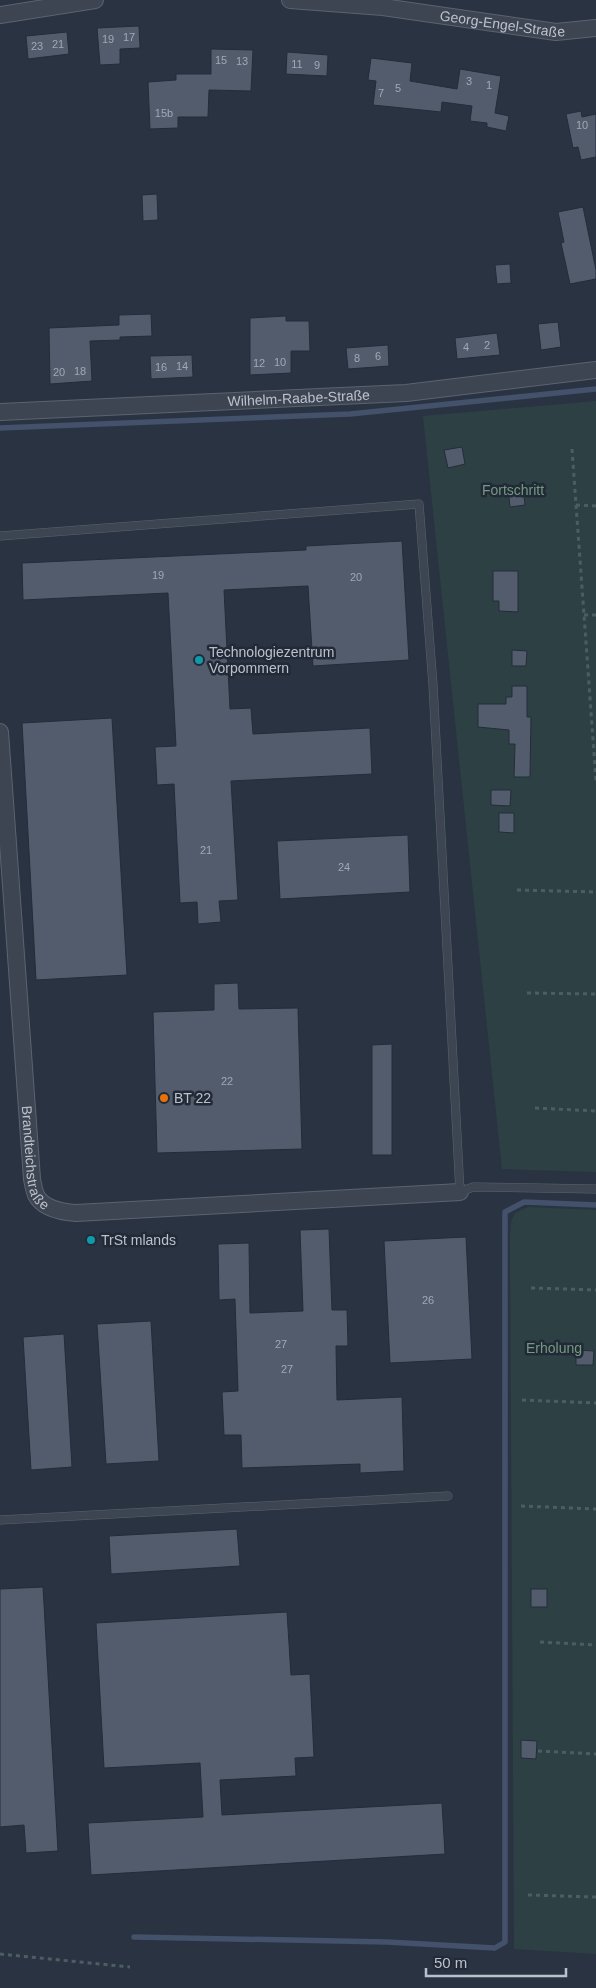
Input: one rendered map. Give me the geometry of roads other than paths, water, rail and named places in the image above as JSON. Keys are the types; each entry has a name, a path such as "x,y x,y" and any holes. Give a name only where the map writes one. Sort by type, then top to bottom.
{"street":[{"path":"0,15 95,0"},
{"name":"Georg-Engel-Straße","path":"290,0 383,7 556,32 596,28"},
{"name":"Wilhelm-Raabe-Straße","path":"0,412 406,393 596,370"},
{"name":"Brandteichstraße","path":"0,732 31,1169 36,1196 48,1207 63,1212 76,1213 460,1192"}],"lane":[{"path":"0,536 419,504 434,695 460,1192 474,1187 596,1189"},
{"path":"0,1520 448,1496"}],"waterway":[{"path":"0,428 350,414 596,389"},
{"path":"134,1937 387,1942 495,1948 505,1942 505,1212 524,1202 596,1205"}],"place":[{"name":"Technologiezentrum Vorpommern","path":"199,660"},
{"name":"BT 22","path":"164,1098"},
{"name":"TrSt mlands","path":"91,1240"}],"park label":[{"name":"Fortschritt","path":"513,490"},
{"name":"Erholung","path":"554,1348"}]}
